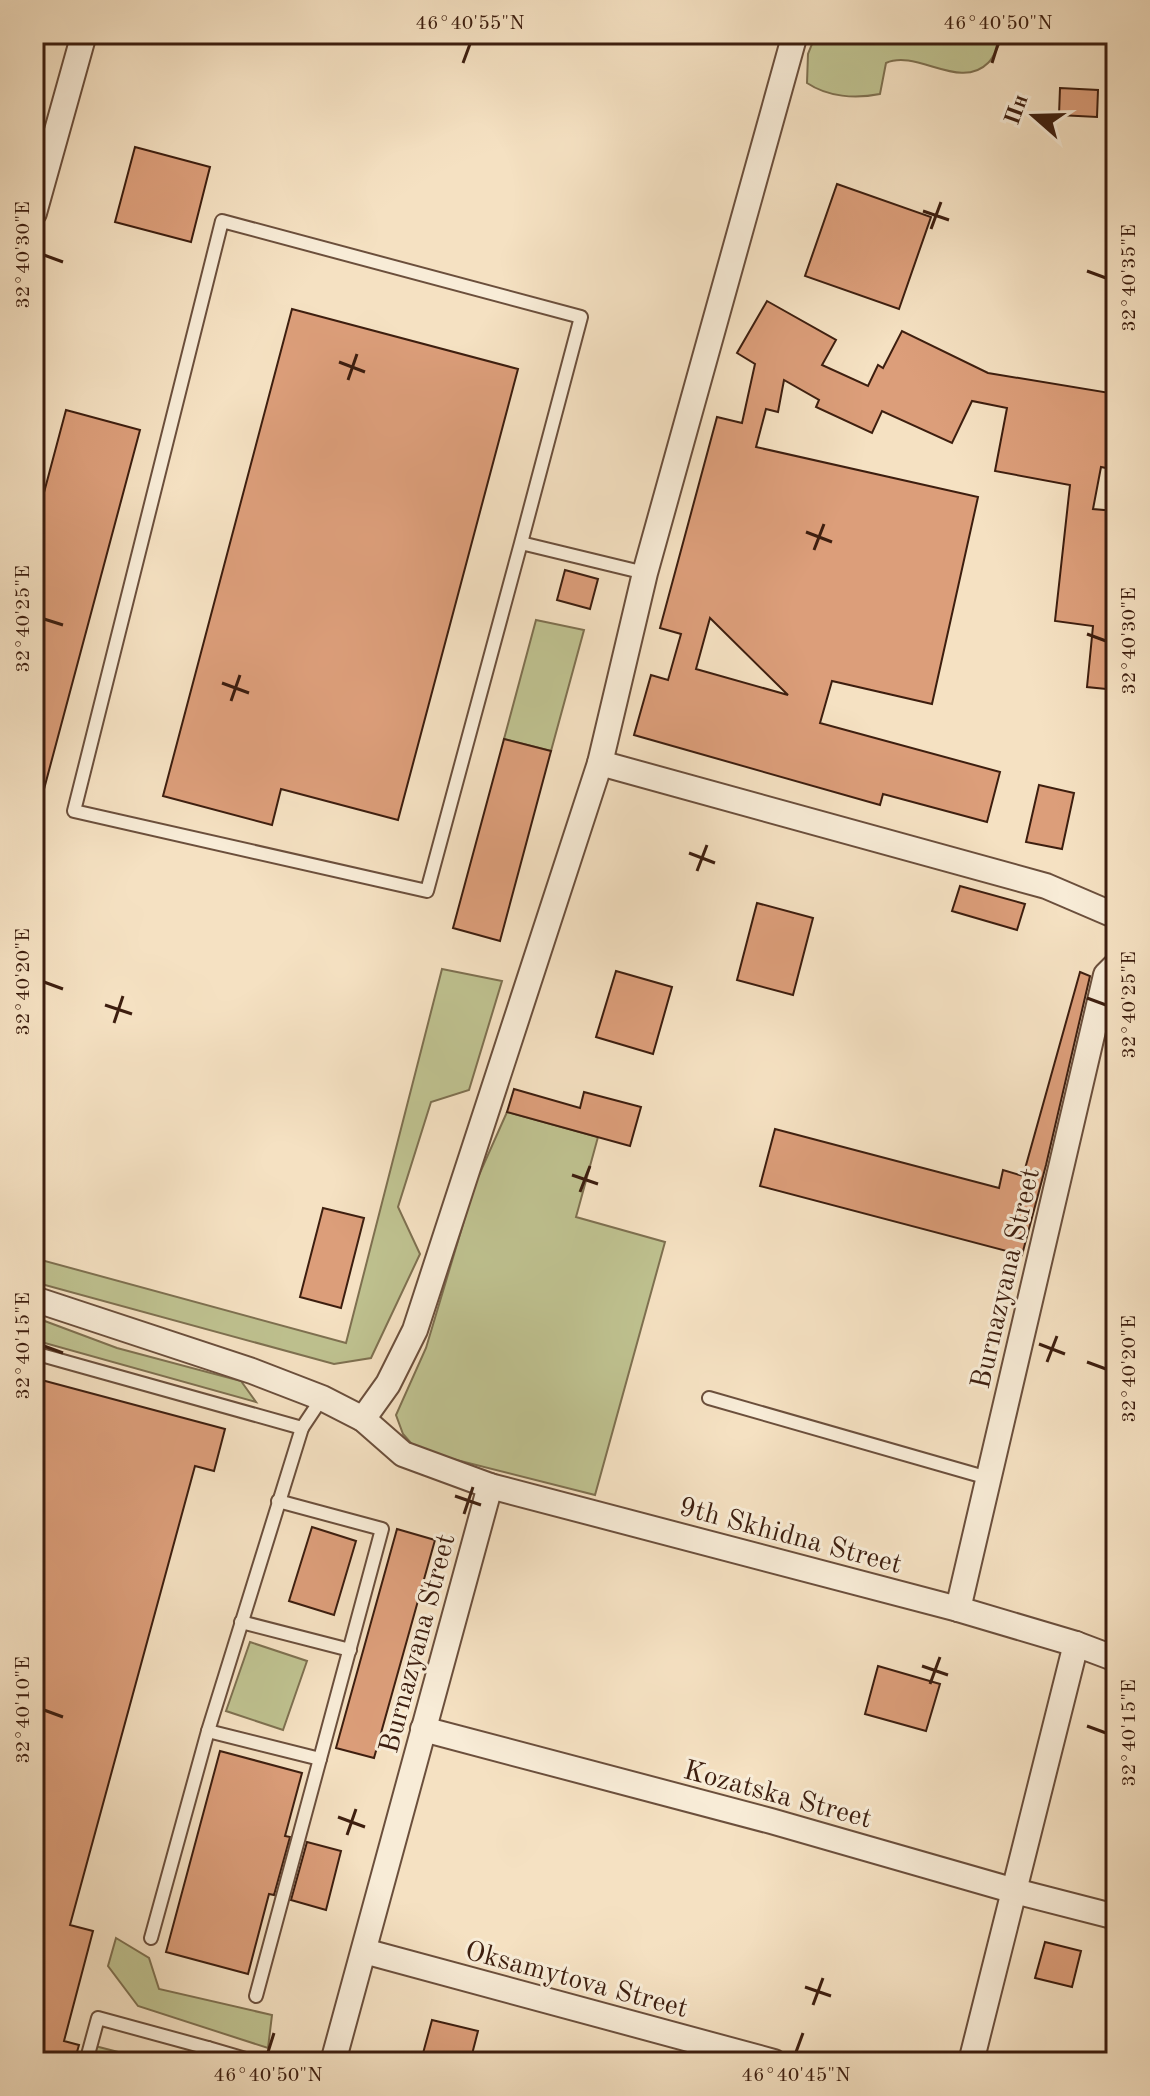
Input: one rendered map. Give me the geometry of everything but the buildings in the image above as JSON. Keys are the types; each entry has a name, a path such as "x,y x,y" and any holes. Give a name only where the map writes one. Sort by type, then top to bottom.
{"street":[{"path":"34,213 84,34"},
{"path":"363,1419 388,1384 415,1330 600,763 645,573 795,34"},
{"path":"600,763 1046,886 1116,916"},
{"name":"Burnazyana Street","path":"958,1609 1106,975 1116,965"},
{"path":"34,1299 252,1371 322,1398 363,1419 403,1454 490,1486"},
{"name":"Burnazyana Street","path":"333,2062 490,1486"},
{"name":"9th Skhidna Street","path":"490,1486 958,1609 1116,1659"},
{"path":"971,2062 1076,1644"},
{"name":"Kozatska Street","path":"423,1729 1116,1917"},
{"name":"Oksamytova Street","path":"364,1951 774,2062"}],"lane":[{"path":"222,221 581,317 521,543 427,891 74,811 222,221"},
{"path":"521,543 645,573"},
{"path":"34,1353 302,1428"},
{"path":"151,1938 208,1731 278,1501 302,1428 322,1398"},
{"path":"709,1398 988,1478"},
{"path":"256,1996 382,1529 278,1501"},
{"path":"241,1622 350,1650"},
{"path":"208,1731 320,1759"},
{"path":"86,2062 98,2018 256,2062"},
{"path":"204,2062 208,2048"}],"green space":[{"path":"816,34 999,34 1001,41 988,63 977,70 952,72 898,60 886,63 880,94 851,96 833,94 807,83 808,54"},
{"path":"536,620 584,630 551,751 504,739"},
{"path":"442,969 502,981 469,1090 431,1102 398,1207 420,1254 371,1358 334,1364 34,1282 34,1258 346,1343"},
{"path":"507,1112 598,1137 576,1217 665,1242 595,1495 417,1450 403,1434 396,1415 426,1348 475,1184"},
{"path":"34,1317 117,1348 241,1381 256,1402 34,1340"},
{"path":"250,1642 307,1661 283,1730 226,1711"},
{"path":"116,1938 149,1958 159,1989 272,2015 268,2048 138,2006 108,1966"},
{"path":"95,2046 157,2062 91,2062"}]}
